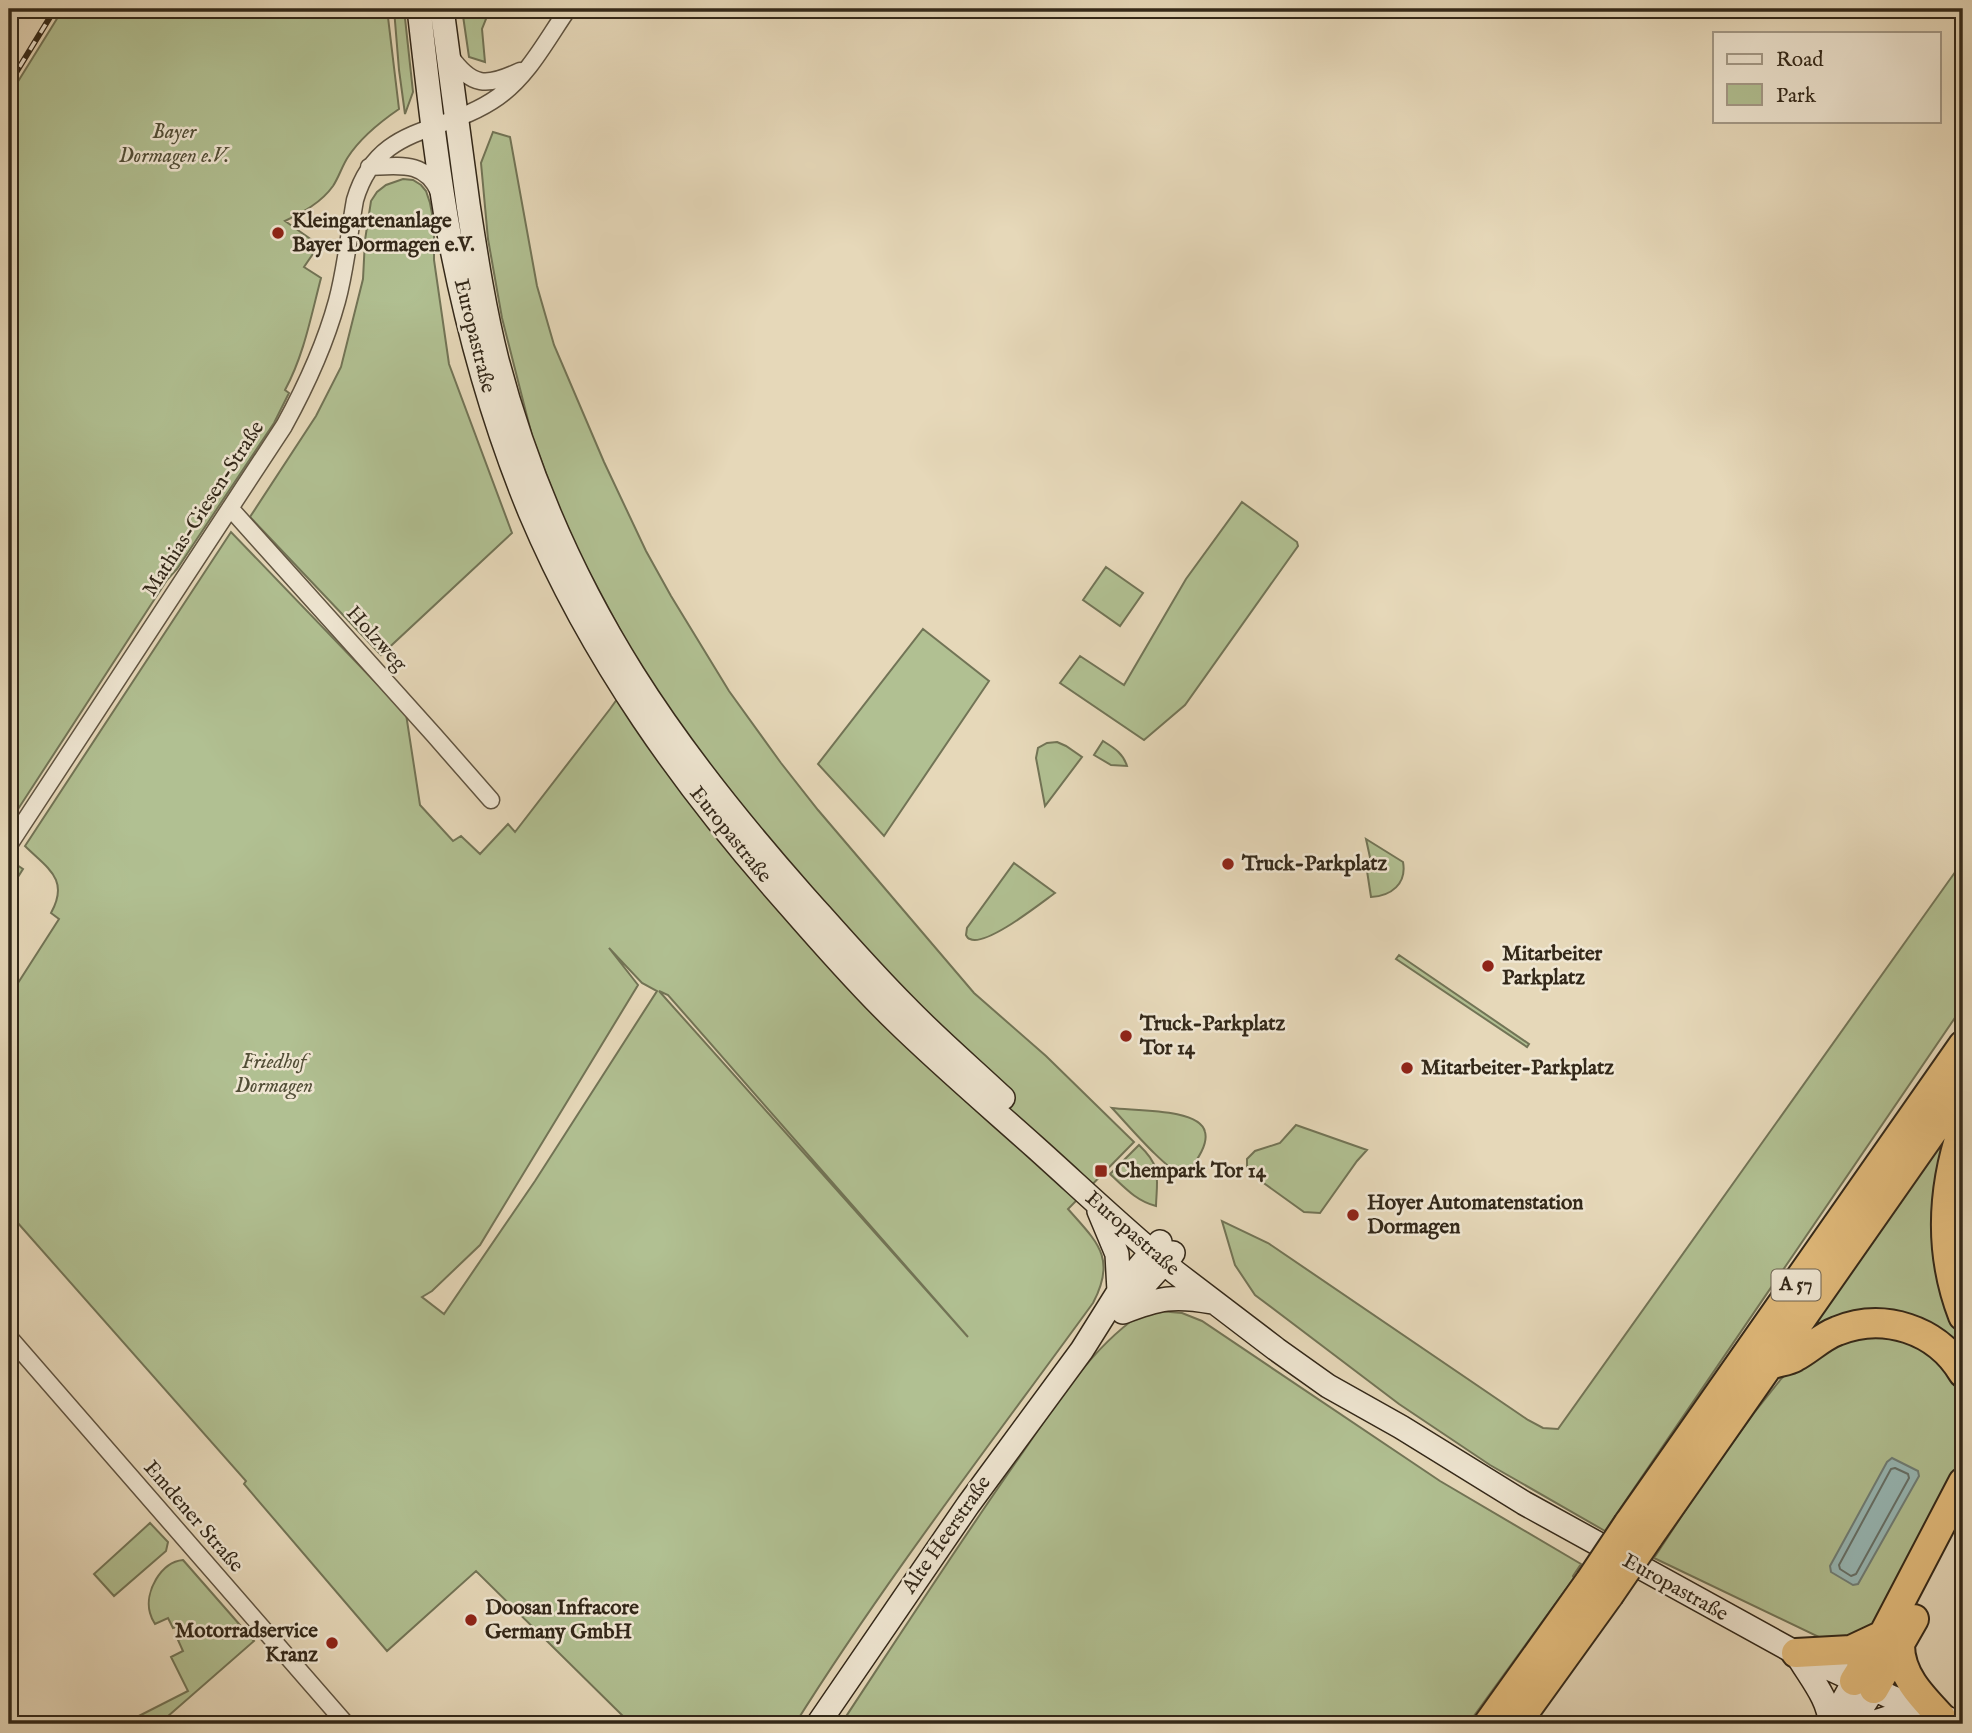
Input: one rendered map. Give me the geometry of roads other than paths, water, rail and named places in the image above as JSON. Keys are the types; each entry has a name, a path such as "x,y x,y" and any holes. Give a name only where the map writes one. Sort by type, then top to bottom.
{"highway":[{"name":"A 57","path":"1517,1724 1599,1588 1963,1045"},
{"name":"A 57","path":"1638,1531 1770,1365 1963,1088"},
{"path":"1963,1127 1947,1195 1946,1236 1949,1268 1963,1316"},
{"path":"1770,1365 1794,1358 1837,1331 1861,1324 1884,1323 1907,1327 1929,1338 1947,1352 1963,1373"},
{"path":"1892,1640 1963,1482"},
{"path":"1864,1685 1963,1524"},
{"name":"A 57","path":"1488,1724 1599,1588"},
{"path":"1796,1653 1851,1650 1892,1640"},
{"path":"1892,1640 1916,1690 1942,1717"}],"main road":[{"name":"Europastraße","path":"419,9 445,207 473,341 506,447 529,510 584,626 646,726 698,798 761,874 893,1018 932,1055 1095,1202 1338,1377 1401,1427"},
{"name":"Europastraße","path":"442,9 475,253 487,320 507,393 546,504 570,560 631,672 712,787 775,863 841,938 926,1026 1214,1303 1328,1386 1401,1427 1524,1503 1796,1653 1942,1717"},
{"path":"1095,1202 1117,1254 1119,1291"},
{"name":"Alte Heerstraße","path":"818,1724 1021,1430 1082,1350 1119,1291 1162,1252"},
{"name":"Alte Heerstraße","path":"1082,1350 1117,1315 1162,1252"},
{"path":"1117,1315 1161,1299 1183,1297 1214,1303"},
{"path":"1796,1653 1823,1696 1832,1724"},
{"path":"1832,1724 1843,1701 1864,1685"},
{"path":"1853,1724 1861,1709 1864,1685"},
{"path":"1869,1724 1897,1715 1942,1717"}],"street":[{"name":"Mathias-Giesen-Straße","path":"9,845 284,426 315,364 337,300 355,200 369,167 391,145 497,98 514,84 528,67 568,9"},
{"path":"448,52 462,73 475,80 489,82 502,79 528,67"},
{"path":"369,167 405,166 418,169 427,174 435,184 445,207"},
{"name":"Holzweg","path":"230,508 491,800"},
{"name":"Emdener Straße","path":"9,1337 346,1724"}],"water":[{"path":"1892,1458 1918,1471 1919,1476 1858,1584 1853,1585 1831,1572 1830,1566 1887,1462"}],"railway":[{"path":"9,84 55,9"}],"place":[{"name":"Kleingartenanlage Bayer Dormagen e.V.","path":"278,233"},
{"name":"Truck-Parkplatz","path":"1228,864"},
{"name":"Mitarbeiter Parkplatz","path":"1488,966"},
{"name":"Truck-Parkplatz Tor 14","path":"1126,1036"},
{"name":"Mitarbeiter-Parkplatz","path":"1407,1068"},
{"name":"Chempark Tor 14","path":"1101,1171"},
{"name":"Hoyer Automatenstation Dormagen","path":"1353,1215"},
{"name":"Doosan Infracore Germany GmbH","path":"471,1620"},
{"name":"Motorradservice Kranz","path":"332,1643"}],"park label":[{"name":"Bayer Dormagen e.V.","path":"174,144"},
{"name":"Friedhof Dormagen","path":"274,1074"}]}
